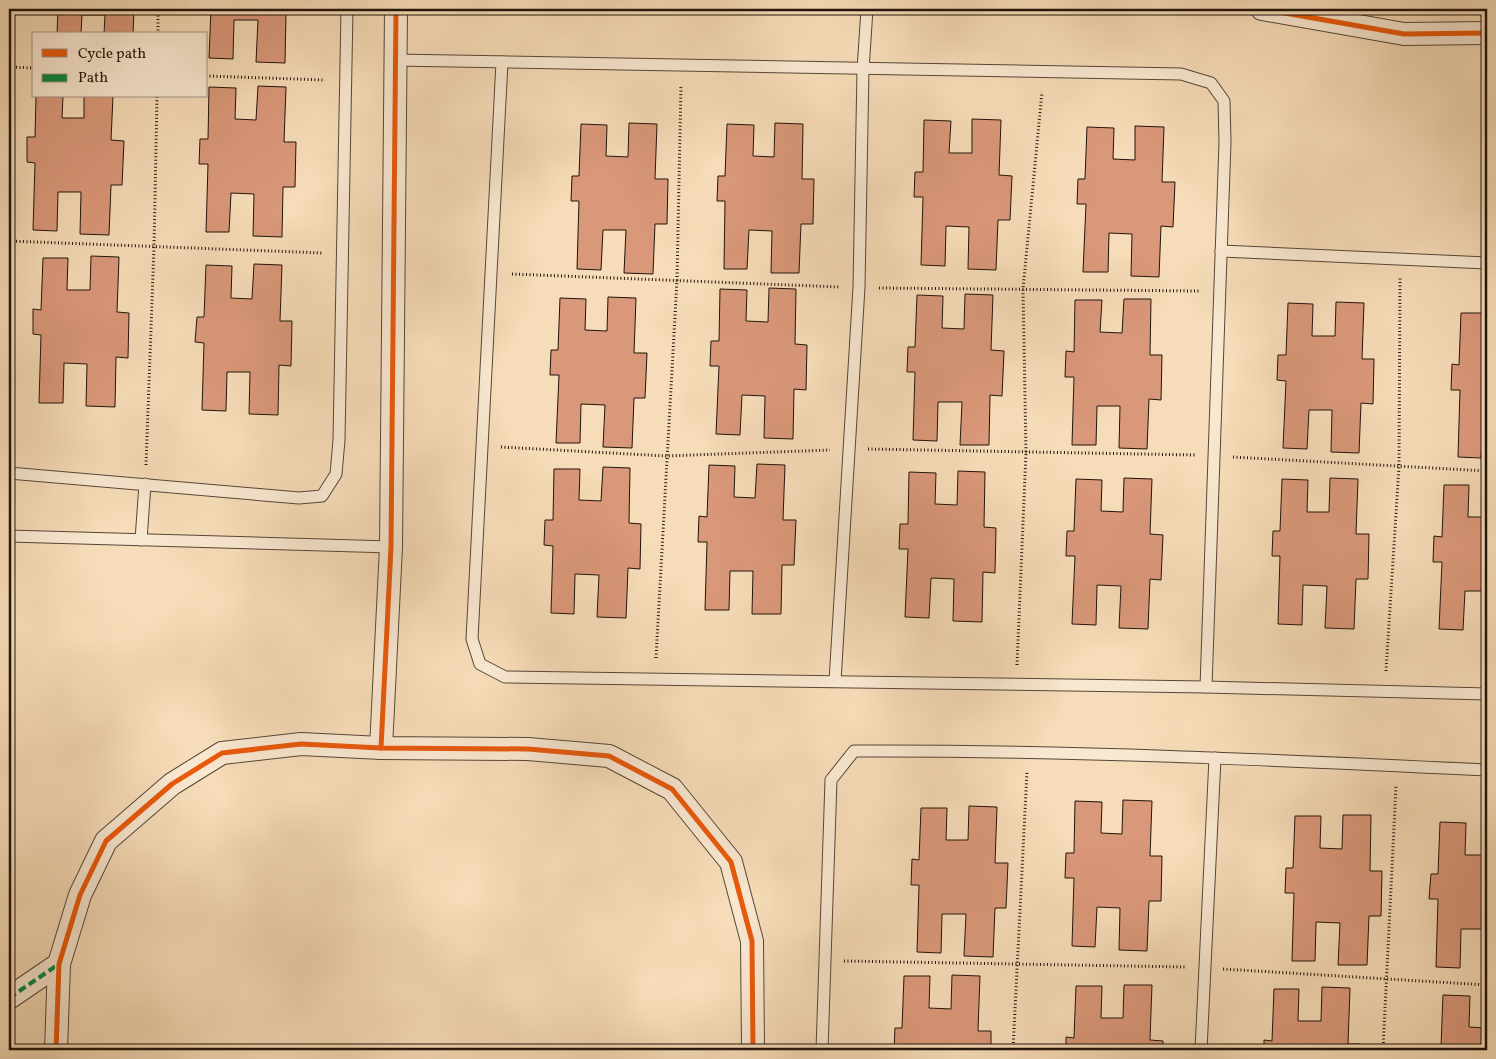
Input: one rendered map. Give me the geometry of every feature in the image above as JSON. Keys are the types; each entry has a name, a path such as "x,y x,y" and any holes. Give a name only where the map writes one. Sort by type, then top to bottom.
{"street":[{"path":"381,748 391,548 396,9"},
{"path":"1262,9 1404,34 1487,33"},
{"path":"56,1050 59,964 80,895 106,841 172,784 222,753 301,744 381,748 528,749 609,756 672,789 731,862 752,941 753,1050"},
{"path":"9,998 59,964"}],"lane":[{"path":"9,472 299,498 322,496 336,474 339,440 347,9"},
{"path":"835,682 859,287 863,70 867,9"},
{"path":"396,60 863,70 1181,74 1211,83 1224,102 1221,251 1206,687"},
{"path":"502,62 472,639 480,664 505,677 1206,687 1487,694"},
{"path":"1221,251 1487,263"},
{"path":"141,540 145,484"},
{"path":"9,536 391,548"},
{"path":"822,1050 831,780 854,750 1215,758 1487,770"},
{"path":"1202,1050 1215,758"}],"path":[{"path":"158,9 158,32"},
{"path":"655,679 677,280 682,65"},
{"path":"9,67 32,68"},
{"path":"1016,684 1026,452 1023,289 1044,71"},
{"path":"208,76 346,81"},
{"path":"145,484 154,247 157,98"},
{"path":"9,242 342,254"},
{"path":"1384,692 1399,466 1400,259"},
{"path":"482,446 666,456 849,449 1214,456 1487,471"},
{"path":"1013,1050 1028,753"},
{"path":"1383,1050 1397,766"},
{"path":"824,961 1205,967 1487,985"}],"building":[{"path":"58,9 134,9 133,32 104,32 105,15 82,15 81,32 57,32"},
{"path":"211,9 298,9 298,14 286,13 285,63 256,62 258,20 234,20 233,59 209,58"},
{"path":"258,86 286,87 284,142 296,142 295,187 283,187 282,237 253,236 254,194 231,193 229,232 206,232 208,164 199,164 200,139 208,139 209,87 236,88 235,119 256,120"},
{"path":"36,98 63,98 62,118 84,118 84,98 113,98 111,140 124,141 122,185 111,185 109,235 80,234 81,192 58,192 57,231 33,230 35,163 27,162 27,137 35,137"},
{"path":"972,119 1001,120 999,175 1012,176 1010,220 998,220 996,270 968,269 969,227 946,226 945,266 921,265 923,197 914,197 915,172 923,172 924,120 951,121 949,153 972,153"},
{"path":"629,123 657,124 655,179 668,179 667,224 655,224 653,274 624,273 626,230 603,230 601,270 577,269 579,201 571,201 572,176 579,176 581,124 607,125 606,156 628,157"},
{"path":"775,123 803,124 802,179 814,179 813,224 801,224 799,273 771,273 772,231 749,230 747,269 724,269 725,201 717,201 718,176 725,176 727,124 754,125 753,156 774,157"},
{"path":"1135,126 1164,127 1162,182 1175,182 1173,227 1161,226 1159,277 1131,276 1132,234 1109,233 1108,272 1083,272 1086,204 1077,204 1078,179 1085,179 1087,127 1114,128 1113,159 1135,160"},
{"path":"91,256 119,257 117,312 129,313 128,358 116,357 115,407 86,406 87,364 64,363 63,403 39,403 41,335 33,334 33,309 41,310 43,258 68,258 67,290 90,290"},
{"path":"254,264 282,265 280,321 292,321 291,366 279,365 278,415 249,414 250,372 227,372 226,411 202,410 204,343 195,342 197,317 204,317 206,265 232,266 231,298 252,299"},
{"path":"769,288 796,289 795,344 807,345 806,390 794,389 793,439 764,438 765,396 742,395 740,435 716,434 719,366 710,366 711,341 719,341 720,289 747,290 746,321 768,322"},
{"path":"965,294 993,295 991,350 1004,351 1002,396 990,395 989,445 960,445 962,402 938,402 937,441 913,440 915,372 907,372 908,347 915,347 917,295 943,296 942,328 964,329"},
{"path":"608,297 636,298 634,353 647,353 645,398 634,398 632,448 603,447 605,405 581,404 580,443 556,443 559,375 550,375 551,350 558,350 560,298 586,299 585,330 607,331"},
{"path":"1124,299 1151,299 1150,355 1162,355 1161,400 1149,399 1147,449 1119,448 1120,406 1097,406 1096,445 1072,445 1074,377 1065,377 1066,351 1074,352 1075,300 1102,300 1100,332 1122,333"},
{"path":"1336,302 1364,303 1362,359 1374,359 1373,404 1361,403 1359,453 1331,452 1332,410 1309,410 1307,449 1283,448 1286,381 1277,380 1278,355 1286,355 1288,303 1313,304 1312,336 1335,336"},
{"path":"1461,313 1487,313 1487,419 1483,419 1481,458 1458,457 1460,390 1451,390 1452,364 1459,365"},
{"path":"757,464 785,465 783,520 796,520 794,565 782,565 781,614 752,614 753,571 730,571 729,610 705,610 707,542 698,542 699,516 707,517 709,465 735,466 734,497 755,498"},
{"path":"603,467 630,468 629,523 641,524 640,569 628,568 626,618 597,617 599,575 575,574 574,614 551,613 553,546 544,545 545,520 553,520 554,469 580,469 579,500 601,501"},
{"path":"958,471 985,472 984,527 996,528 995,573 983,572 982,622 953,621 954,579 931,578 929,618 905,617 908,549 899,549 900,524 908,524 909,472 936,473 935,504 957,505"},
{"path":"1124,478 1152,479 1150,534 1163,535 1161,580 1150,579 1148,629 1119,628 1121,586 1097,585 1096,625 1072,624 1075,556 1066,556 1067,531 1074,531 1076,479 1102,480 1101,511 1123,512"},
{"path":"1330,478 1358,479 1356,534 1369,534 1368,579 1356,579 1354,629 1325,628 1327,586 1303,585 1302,625 1278,624 1280,556 1272,556 1273,531 1280,531 1282,479 1308,480 1307,512 1329,512"},
{"path":"1444,485 1469,485 1468,517 1487,517 1487,591 1465,591 1463,630 1439,629 1442,562 1433,562 1434,536 1442,537"},
{"path":"1123,800 1152,801 1150,856 1162,856 1161,901 1149,901 1147,951 1119,950 1120,908 1097,907 1095,947 1072,946 1074,878 1065,878 1066,853 1074,853 1075,801 1102,802 1101,833 1122,834"},
{"path":"969,806 997,807 995,863 1008,863 1006,908 995,908 993,957 964,956 966,914 942,914 941,953 917,952 919,885 911,885 912,859 919,860 921,808 947,808 946,840 968,840"},
{"path":"1343,815 1371,815 1370,871 1382,871 1381,916 1369,916 1367,965 1338,965 1340,923 1316,922 1315,961 1292,961 1294,893 1285,893 1286,868 1293,868 1295,816 1321,816 1320,848 1342,849"},
{"path":"1440,822 1466,823 1465,855 1487,855 1487,971 1483,971 1485,929 1461,929 1460,968 1436,967 1438,899 1429,899 1431,874 1438,874"},
{"path":"952,975 980,976 978,1031 991,1031 991,1050 894,1050 895,1028 902,1028 904,976 930,976 929,1008 951,1009"},
{"path":"1124,985 1152,985 1150,1040 1163,1041 1163,1050 1066,1050 1066,1037 1074,1038 1076,986 1102,986 1101,1018 1123,1018"},
{"path":"1322,987 1350,988 1348,1044 1360,1044 1360,1050 1264,1050 1264,1040 1272,1041 1274,989 1299,989 1298,1021 1321,1021"},
{"path":"1443,995 1470,996 1469,1027 1487,1028 1487,1050 1434,1050 1434,1047 1441,1047"}],"marked path":[{"path":"9,998 59,964"}],"cycle path":[{"path":"381,748 391,547 396,9"},
{"path":"1262,9 1404,34 1487,33"},
{"path":"56,1050 59,964 80,895 106,841 172,784 222,753 301,744 381,748 528,749 609,756 672,789 731,862 752,941 753,1050"}]}
